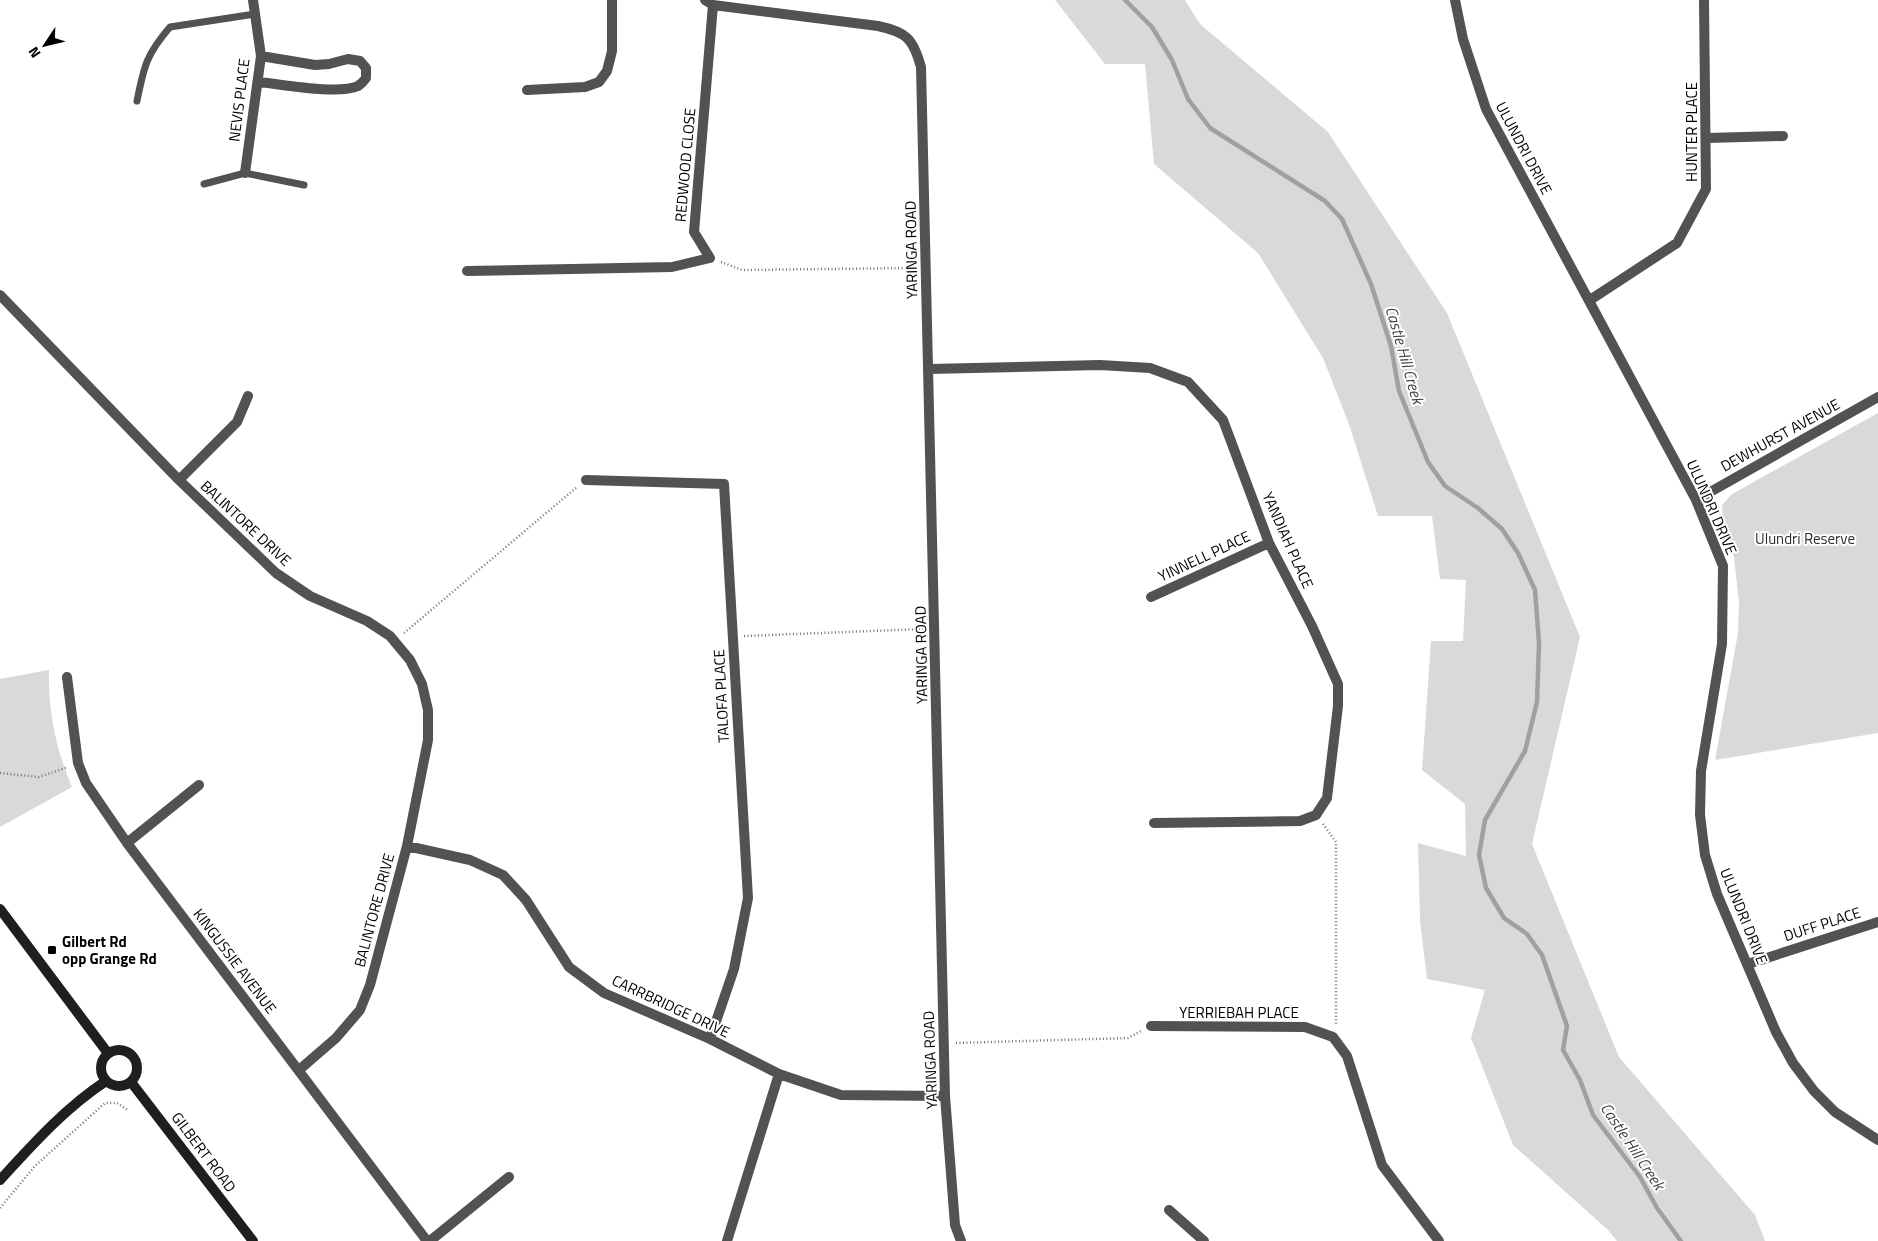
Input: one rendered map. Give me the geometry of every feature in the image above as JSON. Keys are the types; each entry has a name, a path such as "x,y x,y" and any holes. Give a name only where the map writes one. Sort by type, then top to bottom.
{"main road":[{"path":"0,909 107,1052"},
{"path":"123,1050 134,1058 137,1072 131,1082 123,1086 116,1086 106,1081 100,1065 107,1052 123,1050"},
{"path":"0,1180 41,1134 68,1109 106,1081"},
{"name":"GILBERT ROAD","path":"131,1082 253,1241"}],"street":[{"name":"NEVIS PLACE","path":"245,173 261,56 253,0"},
{"path":"526,90 585,87 599,82 607,71 612,51 612,0"},
{"name":"ULUNDRI DRIVE","path":"1455,0 1463,38 1486,109 1696,500 1722,566 1722,644 1701,771 1700,815 1704,855 1717,894 1776,1032 1793,1063 1814,1091 1835,1112 1878,1140"},
{"name":"HUNTER PLACE","path":"1590,300 1677,243 1706,189 1707,138 1704,0"},
{"name":"YARINGA ROAD","path":"709,3 878,26 899,31 915,46 921,67 943,1043 955,1225 961,1241"},
{"name":"REDWOOD CLOSE","path":"709,3 694,232 710,258"},
{"path":"258,82 307,88 348,89 359,86 366,78 366,68 360,61 348,59 329,64 315,65 261,56"},
{"path":"1707,138 1783,136"},
{"path":"467,271 672,267 710,258"},
{"name":"BALINTORE DRIVE","path":"0,294 179,480 276,573 310,596 367,621 395,641 410,660 422,684 428,710 428,740 407,846 370,985 360,1010 336,1038 299,1070"},
{"name":"YANDIAH PLACE","path":"929,369 1100,366 1150,368 1188,382 1223,420 1269,542 1312,626 1338,684 1338,706 1327,798 1316,815"},
{"path":"179,480 237,422 248,396"},
{"name":"DEWHURST AVENUE","path":"1696,500 1878,397"},
{"name":"TALOFA PLACE","path":"586,480 724,484 748,898 734,969 710,1039"},
{"name":"YINNELL PLACE","path":"1151,597 1269,542"},
{"name":"KINGUSSIE AVENUE","path":"67,677 78,763 86,782 127,842 428,1241"},
{"path":"127,842 199,785"},
{"path":"1154,823 1300,821 1316,815"},
{"name":"CARRBRIDGE DRIVE","path":"407,846 470,860 503,875 526,900 569,967 604,993 710,1039 779,1074 841,1095 945,1096"},
{"name":"DUFF PLACE","path":"1748,964 1878,922"},
{"name":"YERRIEBAH PLACE","path":"1151,1026 1306,1027 1333,1037"},
{"path":"1333,1037 1347,1056 1382,1165 1439,1241"},
{"path":"727,1241 779,1074"},
{"path":"428,1241 509,1177"},
{"path":"1169,1210 1204,1241"}],"lane":[{"path":"137,101 145,63 154,46 170,27 254,14"},
{"path":"204,184 245,173 304,185"}],"path":[{"path":"710,258 742,270 927,268"},
{"path":"395,641 586,480"},
{"path":"732,637 935,629"},
{"path":"0,773 39,776 78,763"},
{"path":"1316,815 1336,842 1337,1018 1333,1037"},
{"path":"943,1043 1128,1038 1151,1026"},
{"path":"0,1208 35,1166 105,1104 117,1103 128,1110"}],"green space":[{"path":"1055,0 1185,0 1200,24 1328,132 1447,313 1580,637 1532,844 1619,1057 1755,1215 1765,1241 1617,1241 1608,1230 1513,1145 1471,1038 1485,990 1427,979 1420,921 1418,843 1466,856 1465,804 1422,770 1431,641 1463,641 1466,580 1440,579 1432,516 1378,516 1350,427 1323,358 1258,253 1154,164 1145,64 1105,64"},
{"name":"Ulundri Reserve","path":"1878,413 1878,733 1715,760 1738,633 1739,603 1734,557 1723,523 1722,505 1732,494"},
{"path":"49,670 50,701 54,730 72,787 0,827 0,679"}],"waterway":[{"name":"Castle Hill Creek","path":"1125,0 1152,27 1172,60 1188,99 1210,128 1325,201 1342,219 1371,284 1391,346 1399,391 1428,462 1445,486 1478,508 1502,529 1518,553 1535,590 1539,643 1537,702 1525,751 1485,820 1479,855 1486,888 1504,918 1527,934 1542,955 1567,1026 1563,1050 1580,1080 1593,1115 1640,1177 1657,1208 1681,1241"}],"place":[{"name":"Gilbert Rd opp Grange Rd","path":"52,950"}]}
